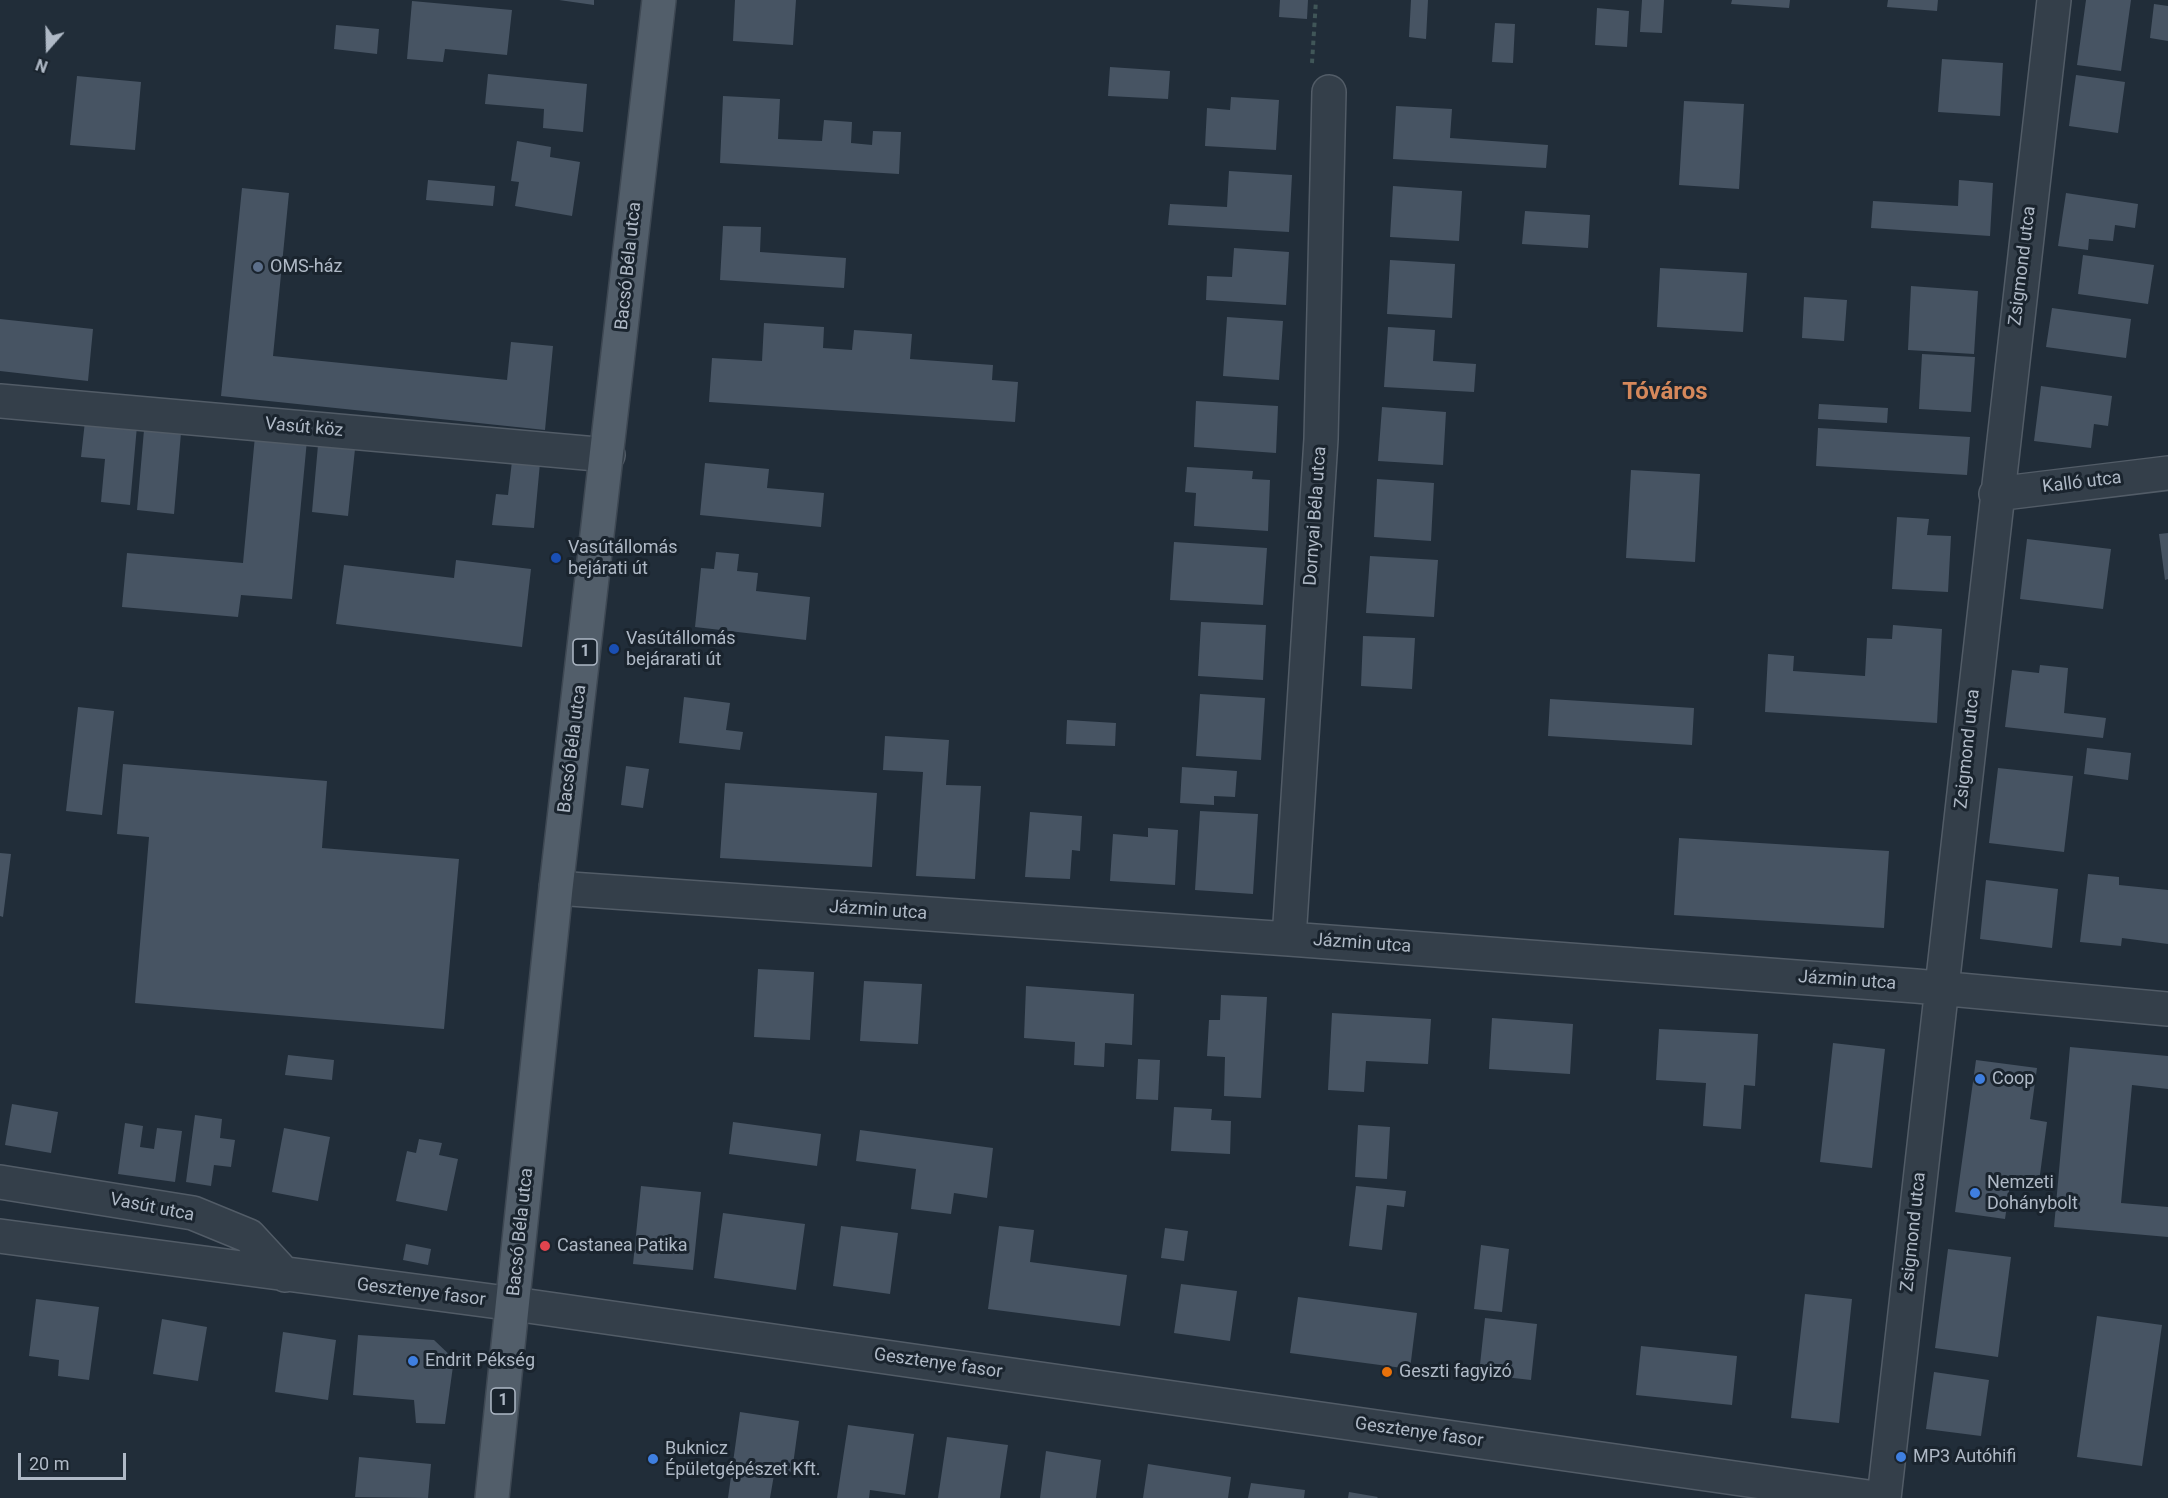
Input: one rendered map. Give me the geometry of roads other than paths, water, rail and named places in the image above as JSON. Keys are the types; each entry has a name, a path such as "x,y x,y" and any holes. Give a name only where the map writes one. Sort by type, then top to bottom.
{"main road":[{"name":"Bacsó Béla utca","path":"492,1498 556,888 659,0"}],"street":[{"name":"Zsigmond utca","path":"1884,1498 1996,494 2054,0"},
{"name":"Dornyai Béla utca","path":"1289,939 1321,439 1329,92"},
{"name":"Vasút köz","path":"0,401 608,455"},
{"name":"Kalló utca","path":"1996,494 2168,473"},
{"name":"Jázmin utca","path":"556,888 1289,939 1941,988 2168,1009"},
{"name":"Vasút utca","path":"0,1182 193,1213 249,1236 285,1275"},
{"name":"Gesztenye fasor","path":"0,1236 514,1304 1875,1498"}],"place":[{"name":"OMS-ház","path":"258,267"},
{"name":"Vasútállomás bejárati út","path":"556,558"},
{"name":"Vasútállomás bejárarati út","path":"614,649"},
{"name":"Coop","path":"1980,1079"},
{"name":"Nemzeti Dohánybolt","path":"1975,1193"},
{"name":"Castanea Patika","path":"545,1246"},
{"name":"Endrit Pékség","path":"413,1361"},
{"name":"Geszti fagyizó","path":"1387,1372"},
{"name":"MP3 Autóhifi","path":"1901,1457"},
{"name":"Buknicz Épületgépészet Kft.","path":"653,1459"}],"district":[{"name":"Tóváros","path":"1665,393"}]}
